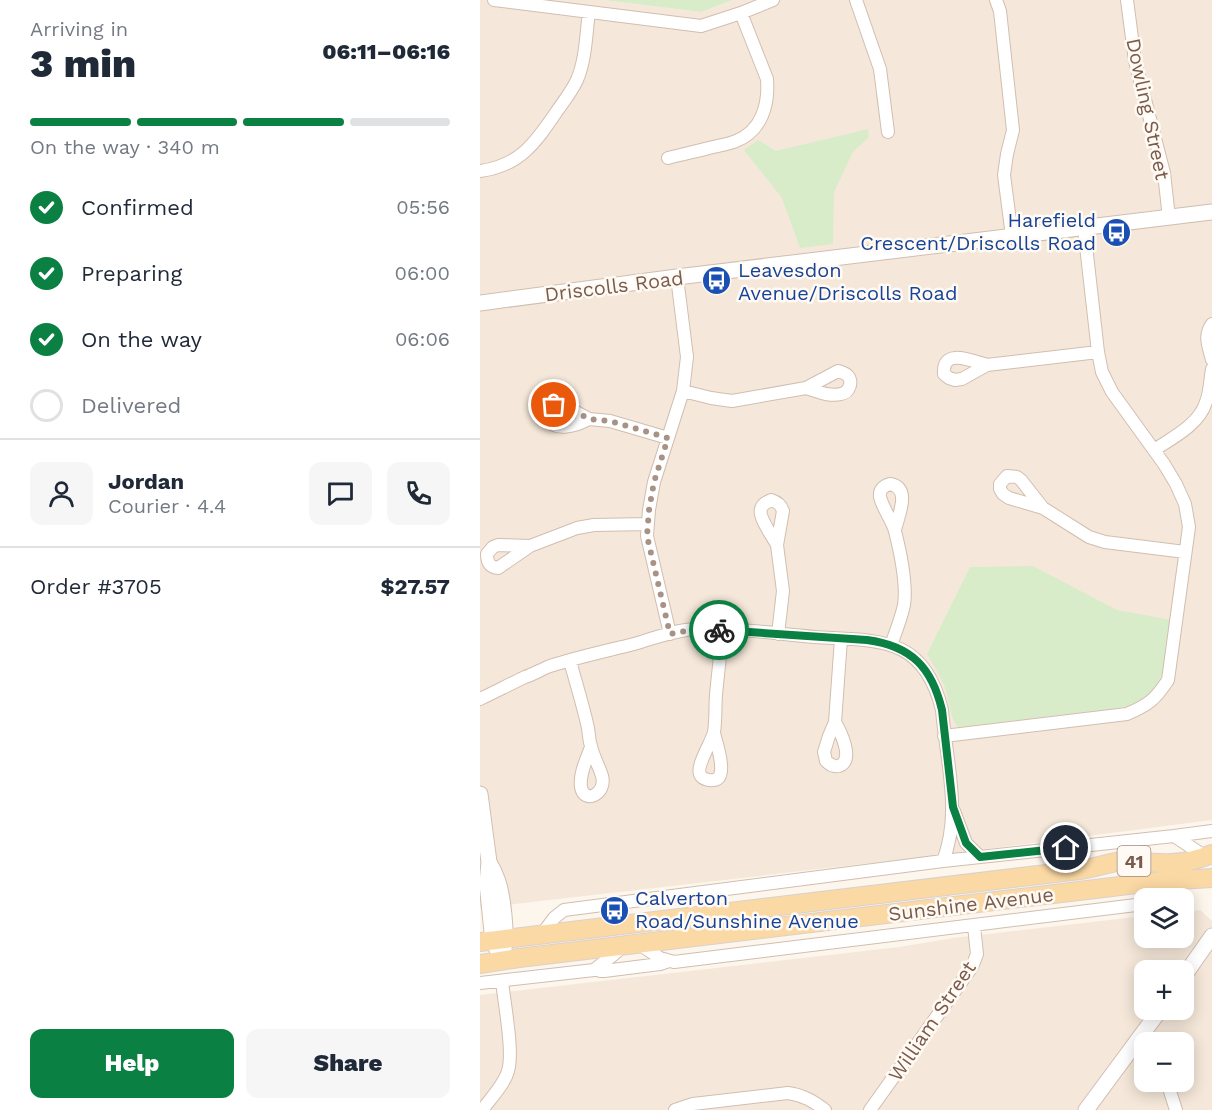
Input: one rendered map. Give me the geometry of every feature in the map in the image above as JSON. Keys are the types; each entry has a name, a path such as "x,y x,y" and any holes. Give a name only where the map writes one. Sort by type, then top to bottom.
{"main road":[{"name":"Sunshine Avenue","path":"493,940 1080,870 1121,861 1163,864 1193,861 1209,856"},
{"name":"Sunshine Avenue","path":"480,964 1161,881 1212,878"}],"street":[{"path":"494,0 701,26 773,0"},
{"path":"856,0 880,69 888,132"},
{"path":"996,0 1000,11 1013,130 1004,175 1012,236"},
{"name":"Dowling Street","path":"1127,0 1135,62 1164,173 1169,218"},
{"path":"480,171 508,164 524,154 540,136 577,80 582,63 589,12"},
{"path":"668,158 736,141 754,128 762,117 767,104 767,79 741,13"},
{"name":"Driscolls Road","path":"480,303 1212,212"},
{"path":"944,736 1127,714 1144,707 1158,696 1168,680 1189,527 1185,504 1170,474 1112,392 1102,372 1084,228"},
{"path":"670,634 647,536 654,482 683,391 687,357 676,277"},
{"path":"1212,324 1207,330 1206,337 1212,360"},
{"path":"987,365 1098,352"},
{"path":"1154,450 1198,417 1206,404 1212,369"},
{"path":"683,391 732,401 806,388"},
{"path":"589,419 610,421 668,438"},
{"path":"1043,507 1089,537 1106,542 1185,552"},
{"path":"530,546 577,528 594,525 648,524"},
{"path":"891,645 900,622 904,602 904,579 894,530"},
{"path":"777,544 783,591 778,634"},
{"path":"480,699 549,667 695,629 867,640 891,645 913,657 920,664 932,680 942,710 953,807 950,842 943,861"},
{"path":"714,733 722,630"},
{"path":"835,722 842,639"},
{"path":"570,661 588,727 591,747"},
{"path":"480,794 489,862 485,918 502,961"},
{"path":"953,807 966,843 980,857"},
{"path":"542,934 554,918 564,910 943,861 1212,831"},
{"path":"1174,837 1209,856"},
{"path":"489,862 498,880 493,940"},
{"path":"1155,888 1161,881"},
{"path":"597,968 604,971 669,961 685,961 1134,905"},
{"name":"William Street","path":"870,1110 972,967 977,954 974,926"},
{"path":"1194,962 1212,936"},
{"path":"480,983 589,971 631,945 669,961"},
{"path":"482,1110 508,1070 509,1043 502,981"},
{"path":"1086,1110 1134,1051"},
{"path":"1170,1092 1176,1110"},
{"path":"675,1110 693,1104 788,1093 810,1099 825,1110"}],"shaded area":[{"path":"480,0 603,0 701,12 733,0 1212,0 1212,820 924,857 480,908"},
{"path":"1200,910 1212,921 1212,1110 480,1110 480,995 899,947 953,938 1134,917 1134,948 1194,948 1194,911"}],"green space":[{"path":"603,0 733,0 701,12"},
{"path":"868,129 869,137 853,152 834,192 833,244 800,248 782,198 744,150 758,140 776,151"},
{"path":"1033,566 1117,610 1172,620 1162,674 1151,692 1143,699 1123,707 958,727 953,718 944,685 927,654 970,567"}],"way so far":[{"path":"554,405 563,405 589,419 610,421 668,438 654,482 647,536 670,634 695,629 719,630"}],"place":[{"name":"Harefield Crescent/Driscolls Road","path":"1117,232"},
{"name":"Leavesdon Avenue/Driscolls Road","path":"717,281"},
{"name":"Calverton Road/Sunshine Avenue","path":"614,910"}],"route":[{"path":"719,630 882,642 913,657 928,673 939,697 953,807 966,843 980,857 1066,848"}]}
